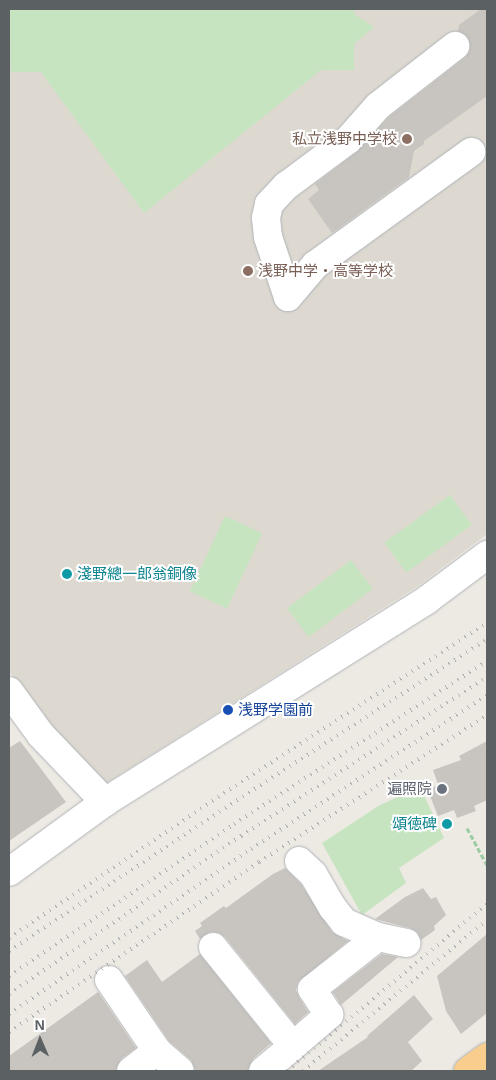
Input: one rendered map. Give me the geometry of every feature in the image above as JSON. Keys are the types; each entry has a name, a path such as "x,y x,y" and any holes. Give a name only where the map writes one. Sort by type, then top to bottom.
{"highway":[{"path":"468,1071 487,1057"}],"street":[{"path":"455,46 378,106 348,140 286,186 269,204 266,218 268,237 288,297 315,265 471,152"},
{"path":"9,872 105,802 428,599 487,555"},
{"path":"9,691 40,735 105,802"},
{"path":"299,861 313,874 333,908 344,922 378,937 406,943"},
{"path":"263,1071 329,1015 312,989 378,937"},
{"path":"214,946 293,1046"},
{"path":"109,980 157,1051 180,1071"},
{"path":"131,1071 157,1051"}],"path":[{"path":"467,828 487,865"}],"shaded area":[{"name":"浅野中学・高等学校","path":"9,9 487,9 487,534 418,586 100,787 9,671"}],"green space":[{"path":"9,9 354,9 354,14 374,27 354,44 354,70 321,70 144,213 41,72 11,72"},
{"path":"450,495 472,525 406,573 384,543"},
{"path":"225,516 262,533 227,609 190,591"},
{"path":"351,560 373,589 309,637 287,608"},
{"path":"420,787 444,838 399,868 406,883 362,915 322,843 380,805"}],"building":[{"path":"481,9 487,9 487,96 424,141 424,144 414,151 409,177 332,233 308,199 319,190 315,184 357,152 389,117 465,58 470,51 470,43 467,36 458,31 459,25"},
{"path":"20,741 66,802 9,841 9,748"},
{"path":"487,741 487,800 474,806 476,811 457,818 454,810 438,816 428,791 438,784 433,770 461,760 459,756"},
{"path":"285,868 301,884 332,932 348,941 298,982 296,990 308,1012 295,1024 225,937 219,933 211,932 200,939 195,931 202,926 200,923 224,906 226,908 273,874"},
{"path":"423,888 431,899 436,897 446,915 434,926 435,930 421,940 417,932 410,928 375,919 405,897"},
{"path":"487,934 487,1013 461,1034 446,1011 437,976"},
{"path":"200,954 271,1043 253,1059 248,1071 195,1071 191,1060 169,1041 125,976 147,960 162,982"},
{"path":"382,954 398,957 341,1005 333,992"},
{"path":"98,992 136,1048 121,1059 116,1071 9,1071 9,1056"},
{"path":"414,995 433,1019 408,1042 422,1061 411,1071 318,1071 368,1037"}],"railway":[{"path":"9,938 218,797 487,623"},
{"path":"9,951 225,808 487,639"},
{"path":"9,976 234,824 487,661"},
{"path":"9,994 241,836 487,677"},
{"path":"9,1014 251,849 487,695"},
{"path":"9,1032 259,862 487,715"},
{"path":"287,1071 487,904"},
{"path":"303,1071 487,920"}],"place":[{"name":"私立浅野中学校","path":"407,139"},
{"name":"浅野中学・高等学校","path":"248,271"},
{"name":"淺野總一郎翁銅像","path":"67,574"},
{"name":"浅野学園前","path":"228,710"},
{"name":"遍照院","path":"442,789"},
{"name":"頌徳碑","path":"447,824"}]}
